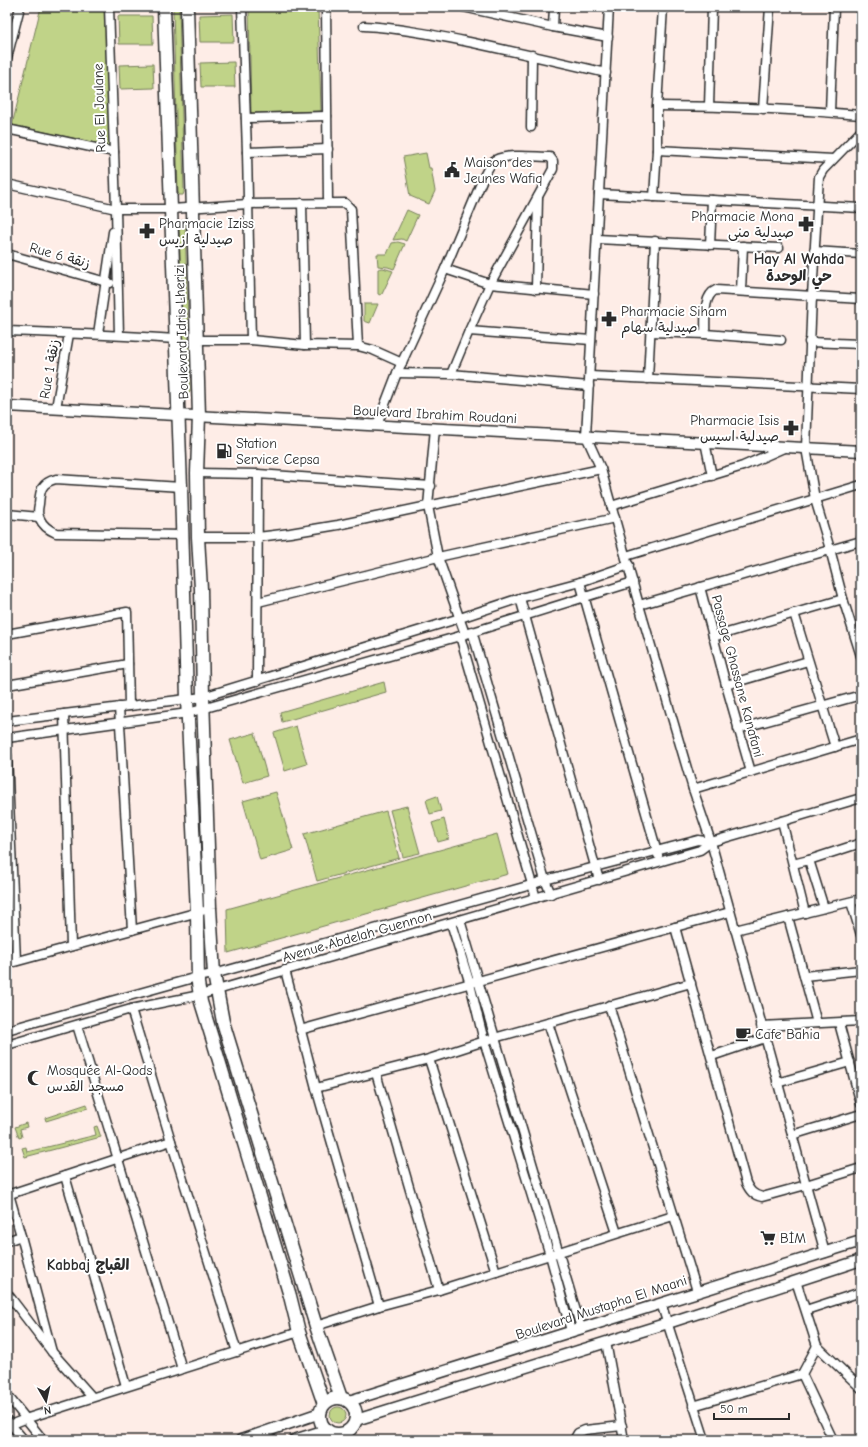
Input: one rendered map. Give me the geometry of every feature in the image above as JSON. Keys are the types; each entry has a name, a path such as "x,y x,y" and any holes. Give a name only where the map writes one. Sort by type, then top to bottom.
{"main road":[{"name":"Boulevard Idris Lherizi","path":"164,7 175,338 182,487 187,699 196,912 197,977 200,995 219,1062 290,1296 322,1408"},
{"name":"Boulevard Idris Lherizi","path":"187,7 199,416 197,473 198,537 201,589 203,703 210,908 214,974 223,1022 316,1326 345,1399"},
{"path":"300,1332 316,1326"},
{"path":"300,1332 316,1326"},
{"path":"333,1398 345,1399 355,1410 356,1420 354,1424 340,1435 321,1422 322,1408 333,1398"}],"street":[{"path":"7,58 8,47 20,7"},
{"name":"Rue El Joulane","path":"109,7 116,209"},
{"path":"242,7 251,340"},
{"path":"326,7 328,203"},
{"path":"463,7 608,37"},
{"path":"553,26 554,7"},
{"path":"609,7 586,436 601,469 693,789 711,842 825,1253"},
{"path":"654,197 657,150 657,106 663,7"},
{"path":"709,106 712,7"},
{"path":"763,109 770,7"},
{"path":"830,112 834,7"},
{"path":"364,26 409,30 532,55 606,73"},
{"path":"531,127 532,55"},
{"path":"657,106 709,106 861,115"},
{"path":"246,118 327,116"},
{"path":"7,128 114,152"},
{"path":"861,131 833,159 819,176 809,342 806,448 814,499 861,656"},
{"path":"247,152 328,149"},
{"path":"657,150 833,159"},
{"path":"377,425 397,373 445,269 484,176 495,160 507,157 551,158 553,162 553,169 490,284 451,374"},
{"path":"7,184 116,209 171,209 248,204 345,203 351,209 358,346"},
{"path":"599,194 861,208"},
{"path":"536,289 538,196"},
{"path":"710,245 712,200"},
{"path":"302,203 305,345"},
{"path":"98,334 116,209"},
{"path":"116,209 119,335"},
{"path":"597,239 779,248"},
{"path":"648,379 655,241"},
{"path":"741,291 743,246"},
{"path":"814,251 861,254"},
{"name":"Rue 6 زنقة","path":"7,254 105,282 118,283"},
{"path":"445,269 490,284 594,294"},
{"path":"706,334 707,305 709,295 716,290 861,299"},
{"path":"7,331 175,338"},
{"path":"469,331 591,340"},
{"path":"650,332 706,334 781,340"},
{"name":"Rue 1 زنقة","path":"56,408 69,334"},
{"path":"197,340 251,340 305,345 358,346 373,350 402,363"},
{"path":"809,342 861,344"},
{"path":"397,373 451,374 589,386"},
{"path":"590,376 861,389"},
{"name":"Boulevard Ibrahim Roudani","path":"7,406 861,451"},
{"path":"435,428 431,486 428,506 438,557 514,769 545,880 551,894"},
{"path":"705,442 712,476"},
{"path":"611,506 743,466 787,447"},
{"path":"198,537 258,537 338,525 601,469"},
{"path":"197,473 258,474 431,486"},
{"path":"257,681 258,474"},
{"path":"182,487 56,479 47,482 40,491 39,517 46,527 56,534 182,535"},
{"path":"626,556 861,485"},
{"path":"7,514 39,517"},
{"path":"258,602 438,557 615,518"},
{"path":"639,605 861,541"},
{"path":"7,738 188,713 203,703 257,681 520,598 580,582 629,565"},
{"path":"580,582 660,862"},
{"path":"7,722 187,699 203,703 466,634 633,582"},
{"name":"Passage Ghassane Kanafani","path":"700,587 751,772"},
{"path":"520,598 599,880"},
{"path":"713,637 843,599"},
{"path":"7,634 127,612 129,706"},
{"path":"794,613 835,748"},
{"path":"466,634 500,772 531,885 536,898"},
{"path":"726,685 808,661"},
{"path":"7,684 128,664"},
{"path":"738,729 861,695"},
{"path":"119,707 132,930"},
{"path":"64,714 71,946"},
{"path":"693,789 835,748 861,739"},
{"path":"7,755 16,961"},
{"name":"Avenue Abdelah Guennon","path":"7,1045 131,1009 200,995 451,923 700,850 711,842 861,798"},
{"path":"782,822 805,913"},
{"name":"Avenue Abdelah Guennon","path":"7,1030 197,977 214,974 545,880 596,868 698,840 711,842"},
{"path":"793,864 861,843"},
{"path":"809,860 824,908"},
{"path":"735,930 861,899"},
{"path":"851,902 860,925 861,934"},
{"path":"7,964 210,908"},
{"path":"300,1030 730,912"},
{"path":"788,917 817,1023"},
{"path":"460,920 474,983 484,1041 550,1255 576,1330"},
{"path":"451,923 494,1038 525,1138 558,1252 576,1330"},
{"path":"675,927 749,1190 756,1196 762,1197 861,1168"},
{"path":"285,970 316,1088 379,1306"},
{"path":"804,976 861,970"},
{"path":"316,1088 429,1059 548,1022 691,983"},
{"path":"609,1005 697,1291"},
{"path":"131,1009 171,1142 238,1352"},
{"path":"762,1026 861,1021"},
{"path":"548,1022 617,1233"},
{"path":"839,1022 861,1104"},
{"path":"77,1025 182,1369"},
{"path":"712,1056 765,1038"},
{"path":"429,1059 496,1272"},
{"path":"777,1083 850,1062"},
{"path":"376,1073 439,1290"},
{"path":"792,1135 861,1114"},
{"path":"515,1142 525,1138"},
{"path":"52,1352 21,1236 8,1195 171,1142"},
{"path":"65,1176 126,1386"},
{"path":"316,1326 379,1306 439,1290 673,1216"},
{"path":"7,1241 21,1236"},
{"name":"Boulevard Mustapha El Maani","path":"345,1399 576,1330 861,1241"},
{"path":"356,1420 668,1323 861,1260"},
{"path":"796,1281 817,1346 861,1388"},
{"path":"806,1310 861,1292"},
{"path":"7,1293 52,1352 92,1397"},
{"path":"661,1303 705,1440"},
{"path":"24,1440 9,1423 300,1332"},
{"path":"606,1342 624,1440"},
{"path":"693,1406 802,1374 817,1346"},
{"path":"802,1374 833,1440"},
{"path":"7,1395 43,1440"},
{"path":"241,1440 322,1408"},
{"path":"574,1440 578,1433 585,1430 622,1426"},
{"path":"294,1440 340,1435"}],"green space":[{"path":"41,7 106,7 109,146 12,125"},
{"path":"173,7 179,7 183,195 179,195 178,192"},
{"path":"249,7 318,7 321,111 251,113"},
{"path":"233,14 234,42 200,42 199,15"},
{"path":"118,16 152,16 153,44 119,44"},
{"path":"234,62 235,87 201,87 200,63"},
{"path":"153,64 154,88 120,89 119,65"},
{"path":"426,153 429,168 431,168 435,191 429,204 410,196 403,157"},
{"path":"407,210 418,215 406,241 402,239 393,240"},
{"path":"182,220 185,221 190,392 187,395 184,392 179,224"},
{"path":"398,242 405,244 394,269 378,266 377,254 387,254 392,243"},
{"path":"383,268 393,271 382,294 380,295 378,294 378,269"},
{"path":"364,304 378,304 370,323 364,321"},
{"path":"384,682 386,692 282,722 280,712"},
{"path":"296,726 307,764 285,771 274,733"},
{"path":"255,733 267,776 243,783 230,740"},
{"path":"276,792 293,850 260,860 243,801"},
{"path":"437,796 441,811 430,814 426,800"},
{"path":"407,806 420,853 403,857 390,810"},
{"path":"386,811 399,858 317,881 304,834"},
{"path":"444,819 449,839 438,842 432,823"},
{"path":"497,834 508,874 228,953 227,909"},
{"path":"87,1104 88,1108 46,1121 45,1118"},
{"path":"26,1123 27,1127 20,1129 22,1137 19,1138 15,1127"},
{"path":"97,1126 101,1137 25,1157 22,1148 26,1147 27,1152 96,1135 94,1127"},
{"path":"338,1407 344,1409 346,1415 344,1421 338,1423 332,1421 330,1415 332,1409"}],"place":[{"name":"Maison des Jeunes Wafiq","path":"452,170"},
{"name":"Pharmacie Mona صيدلية منى","path":"806,224"},
{"name":"Pharmacie Iziss صيدلية ازيس","path":"147,231"},
{"name":"Pharmacie Siham صيدلية سهام","path":"609,319"},
{"name":"Pharmacie Isis صيدلية اسيس","path":"791,428"},
{"name":"Station Service Cepsa","path":"224,451"},
{"name":"Cafe Bahia","path":"743,1034"},
{"name":"Mosquée Al-Qods مسجد القدس","path":"35,1078"},
{"name":"BİM","path":"768,1238"}],"district":[{"name":"Hay Al Wahda حي الوحدة","path":"799,268"},
{"name":"Kabbaj القباج","path":"88,1265"}]}
